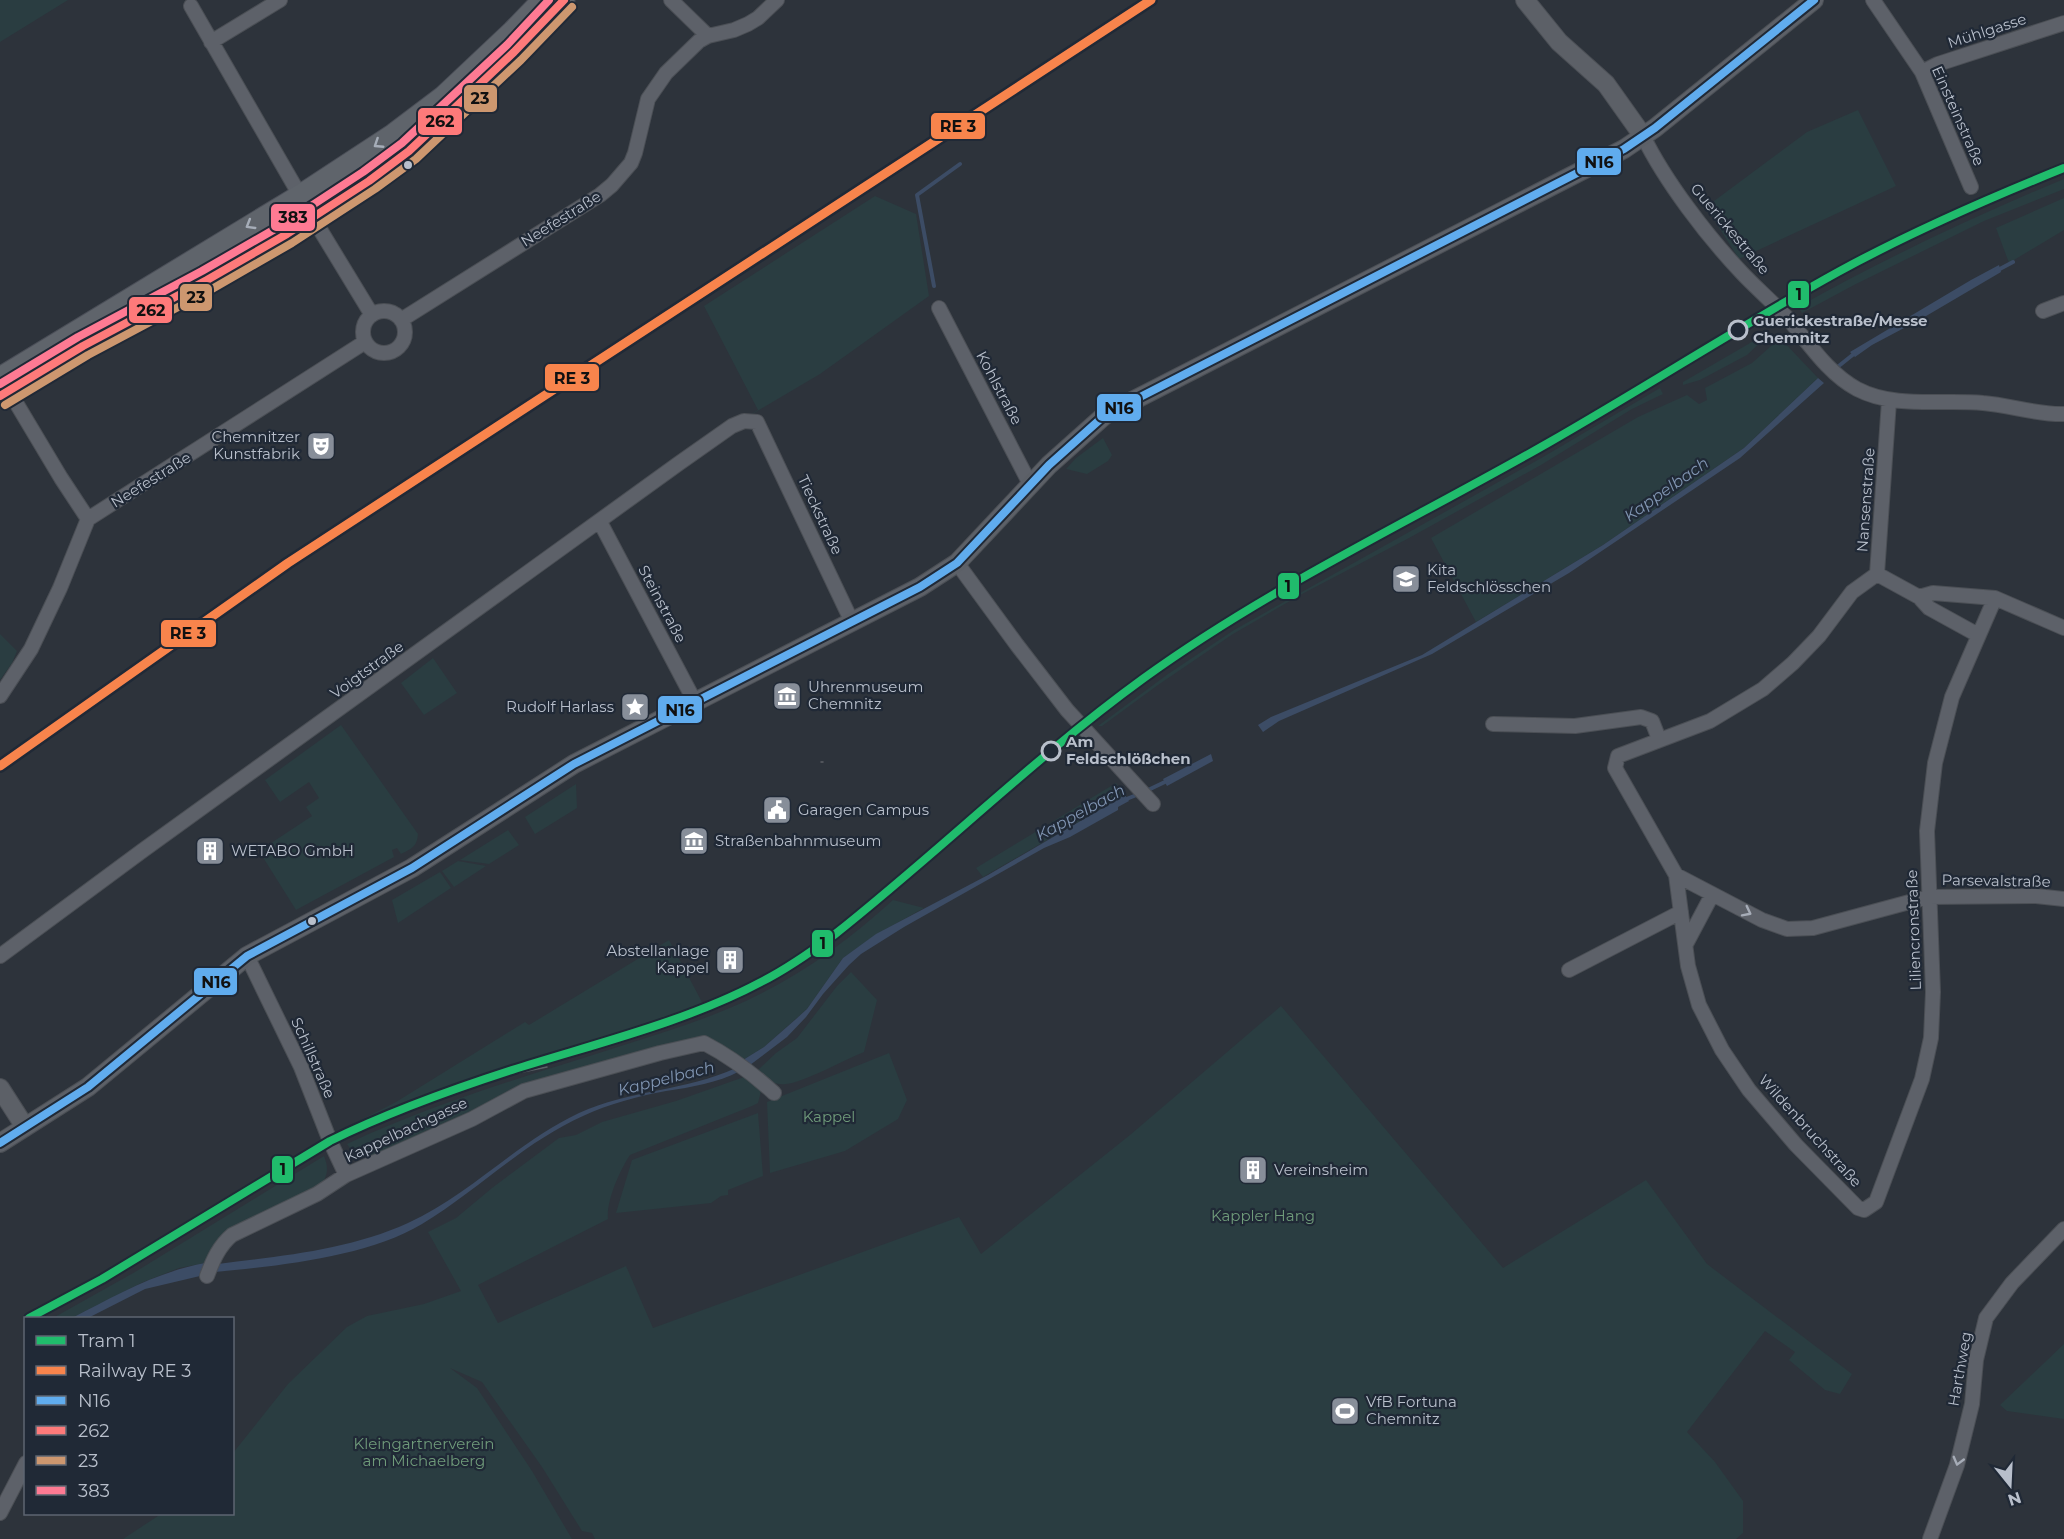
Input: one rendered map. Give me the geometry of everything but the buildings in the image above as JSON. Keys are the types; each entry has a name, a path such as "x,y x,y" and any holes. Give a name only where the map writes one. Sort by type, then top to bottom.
{"main road":[{"path":"3,389 301,195 426,110 493,50 543,0"},
{"path":"3,389 207,280 313,218 369,181 409,151 514,52 564,0"},
{"path":"1525,0 1559,42 1606,84 1642,136"},
{"path":"0,1143 88,1087 247,956 412,868 574,764 920,587 957,563 1030,484 1105,415 1624,149 1814,0"},
{"path":"0,1088 25,1127"}],"street":[{"path":"211,42 280,0"},
{"path":"671,0 708,36 727,33 748,24 777,0"},
{"name":"Einsteinstraße","path":"1873,0 1922,72 1971,187"},
{"path":"191,6 313,218 372,315"},
{"name":"Mühlgasse","path":"1922,72 1938,64 2064,23"},
{"name":"Neefestraße","path":"401,320 612,186 631,163 648,99 655,87 691,48 708,36"},
{"name":"Guerickestraße","path":"1642,136 1659,167 1728,257 1790,321 1828,366 1857,389 1890,401 1984,403 2064,414"},
{"path":"2043,311 2064,303"},
{"name":"Kohlstraße","path":"939,308 1030,484"},
{"path":"385,311 397,315 401,320 405,328 405,336 395,350 378,353 370,349 365,342 363,327 372,315 385,311"},
{"name":"Neefestraße","path":"88,519 365,342"},
{"path":"0,696 31,649 60,588 88,519 3,389"},
{"name":"Nansenstraße","path":"1615,768 1618,756 1710,720 1763,689 1819,636 1852,592 1877,574 1890,401"},
{"name":"Voigtstraße","path":"0,956 732,426 744,421 757,422"},
{"name":"Tieckstraße","path":"757,422 852,622"},
{"name":"Steinstraße","path":"600,522 695,702"},
{"path":"957,563 1067,710 1153,804"},
{"path":"1877,574 1919,597 1929,609 1978,634"},
{"path":"1919,597 1933,593 1995,598 2064,628"},
{"name":"Liliencronstraße","path":"1858,1208 1864,1210 1876,1202 1922,1080 1931,1038 1933,992 1927,831 1935,763 1952,698 1995,598"},
{"path":"1493,724 1575,726 1641,717 1652,721 1659,739"},
{"name":"Wildenbruchstraße","path":"1615,768 1676,875 1688,966 1699,1005 1722,1050 1764,1109 1858,1208"},
{"path":"1676,875 1762,920 1787,929 1813,928 1928,897"},
{"path":"1686,944 1712,895"},
{"name":"Parsevalstraße","path":"1928,897 2036,896 2064,899"},
{"path":"1569,970 1681,912"},
{"name":"Schillstraße","path":"247,956 301,1067 346,1175"},
{"name":"Kappelbachgasse","path":"207,1276 214,1258 224,1242 232,1235 318,1194 346,1175 472,1119 524,1091 704,1043 750,1071 774,1094"},
{"name":"Harthweg","path":"1930,1539 1957,1465 1972,1404 1976,1360 1986,1318 2012,1283 2064,1229"},
{"path":"0,1512 24,1467"}],"green space":[{"path":"0,0 68,0 0,42"},
{"path":"1858,110 1896,186 1739,259 1706,207 1807,132"},
{"path":"2064,179 2064,189 1984,221 1802,313 1798,307 1929,239"},
{"path":"875,196 916,214 929,296 820,374 732,426 758,410 704,306"},
{"path":"2064,198 2064,230 2009,263 1996,228"},
{"path":"1769,332 1747,355 1700,380 1683,385 1683,382"},
{"path":"1780,338 1818,378 1744,448 1603,545 1476,622 1431,538 1638,417 1687,395 1699,404 1707,400 1705,388 1752,363"},
{"path":"1660,388 1663,394 1632,409 1541,465 1302,594 1233,634 1102,726 1098,726 1168,674 1234,630 1543,457"},
{"path":"1103,438 1112,455 1108,461 1087,474 1066,469 1076,458"},
{"path":"0,634 17,651 0,680"},
{"path":"433,658 457,693 424,715 401,683"},
{"path":"341,725 418,834 415,845 408,851 401,854 397,848 392,850 394,857 296,910 259,851 312,816 306,807 319,798 309,782 280,802 265,780"},
{"path":"1116,783 1125,795 983,877 976,868"},
{"path":"576,784 577,808 535,834 525,817"},
{"path":"508,830 519,845 489,864 460,860"},
{"path":"458,861 486,866 454,887 442,871"},
{"path":"440,872 451,888 398,923 392,900"},
{"path":"893,900 924,908 877,934 843,958 807,1009 764,1047 743,1060 705,1036 678,1042 451,1123 375,1156 352,1151 347,1144 449,1102 676,1028 744,1002 778,985 813,963 862,927"},
{"path":"669,940 703,1004 420,1099 343,1129 396,1102 525,1022 529,1025"},
{"path":"851,972 877,1000 864,1052 814,1075 786,1084 774,1083 757,1071 797,1038 837,986"},
{"path":"1281,1006 1503,1268 1646,1180 1707,1264 1852,1374 1840,1394 1825,1390 1789,1360 1795,1352 1765,1331 1687,1432 1715,1462 1743,1501 1743,1533 1736,1539 595,1539 592,1533 582,1531 542,1467 482,1382 450,1368 477,1388 532,1471 572,1539 123,1539 159,1515 234,1515 234,1452 288,1384 347,1327 367,1316 424,1304 461,1291 428,1232 456,1218 559,1138 576,1135 602,1122 676,1101 747,1076 761,1091 758,1103 752,1106 630,1155 614,1186 608,1219 478,1285 498,1323 626,1266 653,1328 959,1217 981,1254 1130,1135"},
{"name":"Kappel","path":"889,1053 907,1100 898,1119 845,1151 770,1173 767,1102"},
{"name":"Kappel","path":"758,1113 763,1176 728,1190 728,1195 721,1196 711,1203 616,1213 632,1160"},
{"path":"324,1156 327,1172 319,1187 207,1258 205,1263 179,1268 141,1283 74,1317 55,1317 135,1272"},
{"path":"2064,1344 2064,1419 2007,1411 2000,1405"}],"water":[{"path":"1999,265 2001,272 1921,319 1872,345 1855,357 1850,352 1971,280"},
{"path":"1818,378 1824,383 1740,458 1569,573 1432,654 1279,721 1263,732 1258,725 1271,717 1422,655 1603,545 1744,448"},
{"path":"1211,754 1213,761 1167,786 1163,779"},
{"path":"1125,795 1129,801 1118,807 1118,810 1070,837 1044,848 904,927 861,954 787,1037 750,1065 743,1060 764,1047 807,1009 843,958 876,934 988,875"},
{"path":"736,1068 740,1071 713,1082 634,1098 583,1116 540,1139 443,1211 400,1235 375,1245 294,1263 215,1272 218,1264 339,1246 408,1223 473,1184 535,1138 579,1113 598,1105 697,1082"},
{"path":"205,1263 200,1276 145,1289 90,1317 74,1317 120,1293 187,1267"}],"waterway":[{"path":"934,286 917,195 960,164"},
{"name":"Kappelbach","path":"1996,271 2013,262"},
{"name":"Kappelbach","path":"1835,369 1855,353"},
{"name":"Kappelbach","path":"1146,791 1169,780"},
{"name":"Kappelbach","path":"1124,800 1139,794"}],"tram line":[{"name":"1","path":"31,1317 102,1279 330,1141 352,1130 466,1085 671,1021 771,977 834,935 1104,708 1192,645 1241,614 1343,555 1548,443 1838,272 1949,217 2064,168"},
{"path":"2010,190 2064,172"},
{"path":"489,1079 547,1067"}],"transit line":[{"name":"383","path":"0,384 78,337 202,271 282,225 363,172 402,143 507,45 549,0"},
{"name":"262","path":"0,396 83,346 207,280 287,234 369,181 409,151 514,52 564,0"},
{"path":"0,766 288,563 1151,0"},
{"name":"N16","path":"0,1143 88,1087 247,956 412,868 574,764 920,587 957,563 1049,465 1105,415 1624,149 1655,128 1814,0"},
{"name":"23","path":"5,405 88,355 212,289 292,243 375,189 416,159 521,60 572,7"}],"place":[{"name":"Guerickestraße/Messe Chemnitz","path":"1738,330"},
{"name":"Chemnitzer Kunstfabrik","path":"321,446"},
{"name":"Kita Feldschlösschen","path":"1406,579"},
{"name":"Uhrenmuseum Chemnitz","path":"787,696"},
{"name":"Rudolf Harlass","path":"635,707"},
{"name":"Am Feldschlößchen","path":"1051,751"},
{"name":"Garagen Campus","path":"777,810"},
{"name":"Straßenbahnmuseum","path":"694,841"},
{"name":"WETABO GmbH","path":"210,851"},
{"name":"Abstellanlage Kappel","path":"730,960"},
{"name":"Vereinsheim","path":"1253,1170"},
{"name":"VfB Fortuna Chemnitz","path":"1345,1411"}],"park label":[{"name":"Kappler Hang","path":"1263,1216"},
{"name":"Kleingartnerverein am Michaelberg","path":"424,1452"}]}
